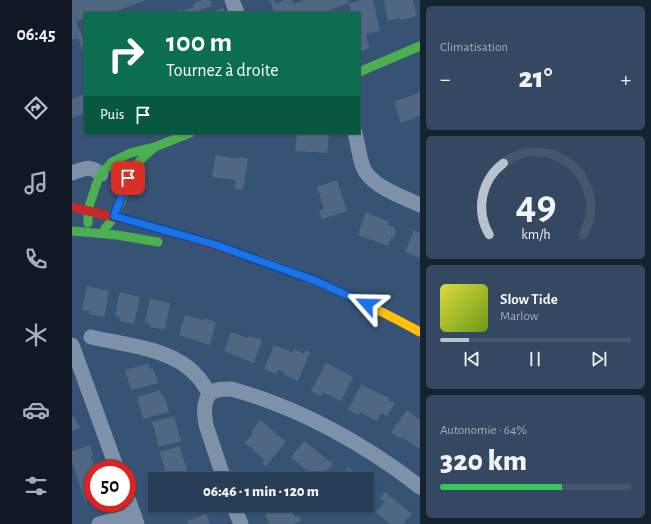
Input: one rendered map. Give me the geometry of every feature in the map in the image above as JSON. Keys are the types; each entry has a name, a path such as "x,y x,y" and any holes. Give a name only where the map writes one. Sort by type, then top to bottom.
{"main road":[{"path":"360,72 420,46"},
{"path":"95,232 88,222 88,210 101,174 112,162 130,153 155,147 188,134"},
{"path":"95,232 110,225 128,178 135,167 155,147"},
{"path":"72,207 114,216 213,244 311,279 367,304 420,332"},
{"path":"72,231 95,232 166,243"},
{"path":"196,250 311,279"}],"street":[{"path":"232,0 237,12"},
{"path":"355,134 363,168 372,179 390,191 420,205"},
{"path":"72,173 89,168 101,174"},
{"path":"91,338 149,350 173,358 185,365 196,375 210,393"},
{"path":"72,345 114,460"},
{"path":"222,472 204,416 206,400 210,393 215,390 231,389 298,414 327,428 364,449 420,487"},
{"path":"236,512 241,524"},
{"path":"99,524 135,519"}],"building":[{"path":"72,0 146,0 114,12 108,12 107,10 102,12 84,12 84,18 76,22 84,41 84,52 78,38 72,40"},
{"path":"202,0 210,0 212,6 195,12 173,12 181,9 183,11 194,7 193,4"},
{"path":"270,0 274,0 276,4 285,0 292,0 294,4 304,0 348,0 349,3 325,12 274,12"},
{"path":"362,0 373,0 380,31 366,34 369,48 361,51 360,12 351,12 349,3"},
{"path":"413,0 417,16 401,20 400,18 388,21 384,1"},
{"path":"223,8 225,12 211,12"},
{"path":"420,92 420,116 401,123 394,102"},
{"path":"84,94 84,113 72,118 72,99"},
{"path":"297,134 329,134 327,153 295,151"},
{"path":"216,155 239,159 239,157 248,158 243,190 234,188 236,180 212,177"},
{"path":"337,180 347,211 322,219 319,210 324,209 317,187"},
{"path":"366,212 389,222 388,225 395,228 394,230 396,231 394,238 392,237 388,246 358,235"},
{"path":"414,230 420,233 420,258 405,252"},
{"path":"87,286 109,291 104,317 89,314 90,311 82,310"},
{"path":"120,292 140,297 134,324 119,321 120,317 115,316"},
{"path":"150,299 170,303 165,330 150,327 151,324 145,322"},
{"path":"185,315 216,322 210,345 179,335"},
{"path":"231,332 248,338 248,336 262,340 254,363 224,351"},
{"path":"274,345 292,352 294,349 304,354 306,350 310,352 298,381 283,374 284,372 278,370 276,374 264,369"},
{"path":"326,363 353,377 341,401 323,392 320,396 311,391"},
{"path":"148,364 150,369 153,368 158,383 131,390 125,370"},
{"path":"361,385 389,398 388,400 395,403 387,416 381,413 377,421 360,412 358,415 348,410"},
{"path":"160,390 163,398 165,397 169,412 143,419 137,397"},
{"path":"407,410 420,420 420,449 402,437 401,439 391,432"},
{"path":"72,414 80,428 72,431"},
{"path":"174,416 181,441 159,447 152,422"},
{"path":"260,420 286,442 266,466 262,463 265,460 245,443 253,433 251,432"},
{"path":"304,441 333,464 326,472 305,472 306,470 291,457"},
{"path":"90,445 93,455 91,456 92,460 84,460 84,499 72,462 72,451"},
{"path":"179,446 188,472 163,472 165,470 160,452"},
{"path":"348,467 354,472 344,472"},
{"path":"385,492 412,514 403,524 389,524 376,512 385,502 379,498"},
{"path":"265,512 293,512 295,518 299,516 301,521 293,524 269,524"},
{"path":"206,514 210,524 188,524 187,521"}],"traffic: fast":[{"path":"360,72 420,46"},
{"path":"88,223 88,210 96,185 101,174 112,162 130,153 155,147 188,134"},
{"path":"105,228 111,222 119,207 135,167 155,147"},
{"path":"72,231 117,235 158,242"}],"traffic: slow":[{"path":"256,259 298,274 340,292 420,332"}],"traffic: jam":[{"path":"72,207 143,224 256,259"}],"route":[{"path":"128,178 121,201 114,216 213,244 311,279 367,304"}]}
